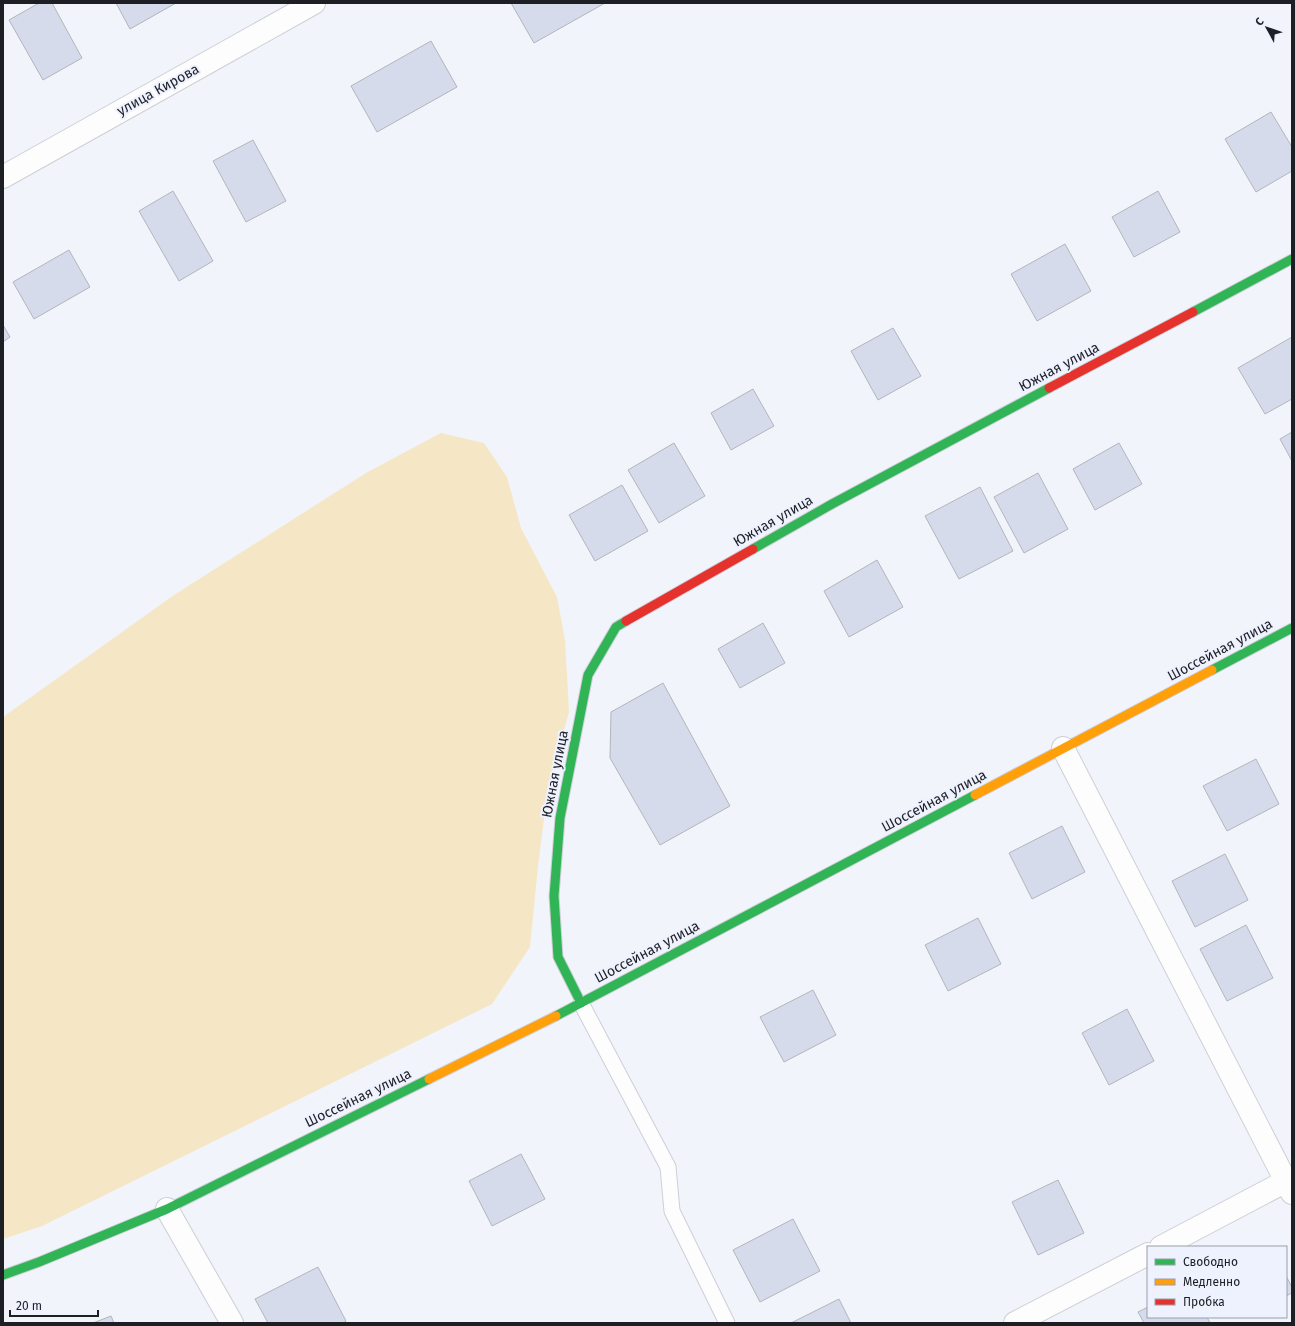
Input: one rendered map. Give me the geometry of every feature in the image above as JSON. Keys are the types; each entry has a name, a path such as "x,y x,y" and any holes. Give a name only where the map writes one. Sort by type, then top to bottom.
{"street":[{"name":"улица Кирова","path":"3,177 314,3"},
{"name":"Южная улица","path":"581,1003 558,957 554,896 560,818 588,675 616,627 832,504 1292,259"},
{"name":"Шоссейная улица","path":"3,1275 40,1262 167,1209 581,1003 1292,628"},
{"path":"1063,748 1290,1184 1163,1246"},
{"path":"167,1209 232,1323"},
{"path":"1015,1323 1147,1255"}],"lane":[{"path":"581,1003 668,1167 672,1211 727,1323"}],"shaded area":[{"path":"441,433 484,443 507,477 521,528 557,597 565,640 569,712 548,788 530,947 492,1004 42,1226 3,1239 3,717 174,595 366,473"}],"building":[{"path":"39,3 52,3 82,58 43,80 9,20"},
{"path":"116,3 176,3 130,29"},
{"path":"511,3 605,3 534,43"},
{"path":"431,41 457,87 377,132 351,86"},
{"path":"1271,112 1292,147 1292,171 1256,192 1225,139"},
{"path":"253,140 286,201 246,222 213,161"},
{"path":"173,191 213,261 179,281 139,211"},
{"path":"1158,191 1180,232 1134,257 1112,217"},
{"path":"1065,244 1091,291 1037,321 1011,274"},
{"path":"69,250 90,287 34,319 13,282"},
{"path":"3,325 10,337 3,342"},
{"path":"893,328 921,376 878,400 851,351"},
{"path":"1292,337 1292,399 1265,414 1238,368"},
{"path":"753,389 774,426 731,450 711,413"},
{"path":"1292,432 1292,461 1280,439"},
{"path":"674,443 705,496 659,523 628,470"},
{"path":"1119,443 1142,484 1095,510 1073,469"},
{"path":"1038,473 1068,529 1024,553 994,497"},
{"path":"622,485 648,531 595,561 569,515"},
{"path":"980,487 1013,551 959,579 925,516"},
{"path":"877,560 903,607 849,637 824,591"},
{"path":"763,623 785,663 740,688 718,649"},
{"path":"663,683 730,806 660,845 610,758 611,712"},
{"path":"1256,759 1279,804 1227,831 1203,786"},
{"path":"1062,826 1085,872 1032,899 1009,853"},
{"path":"1225,854 1248,900 1195,927 1172,881"},
{"path":"978,918 1001,964 948,991 925,945"},
{"path":"1246,925 1273,978 1227,1001 1200,949"},
{"path":"813,990 836,1035 784,1062 760,1017"},
{"path":"1127,1009 1154,1061 1109,1085 1082,1033"},
{"path":"521,1154 545,1199 492,1226 469,1181"},
{"path":"1058,1180 1084,1233 1038,1255 1012,1202"},
{"path":"793,1219 820,1271 760,1302 733,1250"},
{"path":"318,1267 346,1321 343,1323 268,1323 255,1299"},
{"path":"1287,1278 1292,1287 1292,1293 1287,1296"},
{"path":"839,1299 851,1323 791,1323"},
{"path":"1147,1308 1147,1318 1208,1318 1210,1323 1144,1323 1138,1312"},
{"path":"111,1316 114,1323 93,1323"}],"traffic: fast":[{"path":"1193,312 1292,259"},
{"path":"753,549 832,504 1049,388"},
{"path":"581,1003 558,957 554,896 560,818 588,675 616,627 626,621"},
{"path":"1212,670 1292,628"},
{"path":"556,1016 975,795"},
{"path":"3,1275 39,1262 167,1209 429,1079"}],"traffic: slow":[{"path":"975,795 1212,670"},
{"path":"429,1079 556,1016"}],"traffic: jam":[{"path":"1049,388 1193,312"},
{"path":"626,621 753,549"}]}
